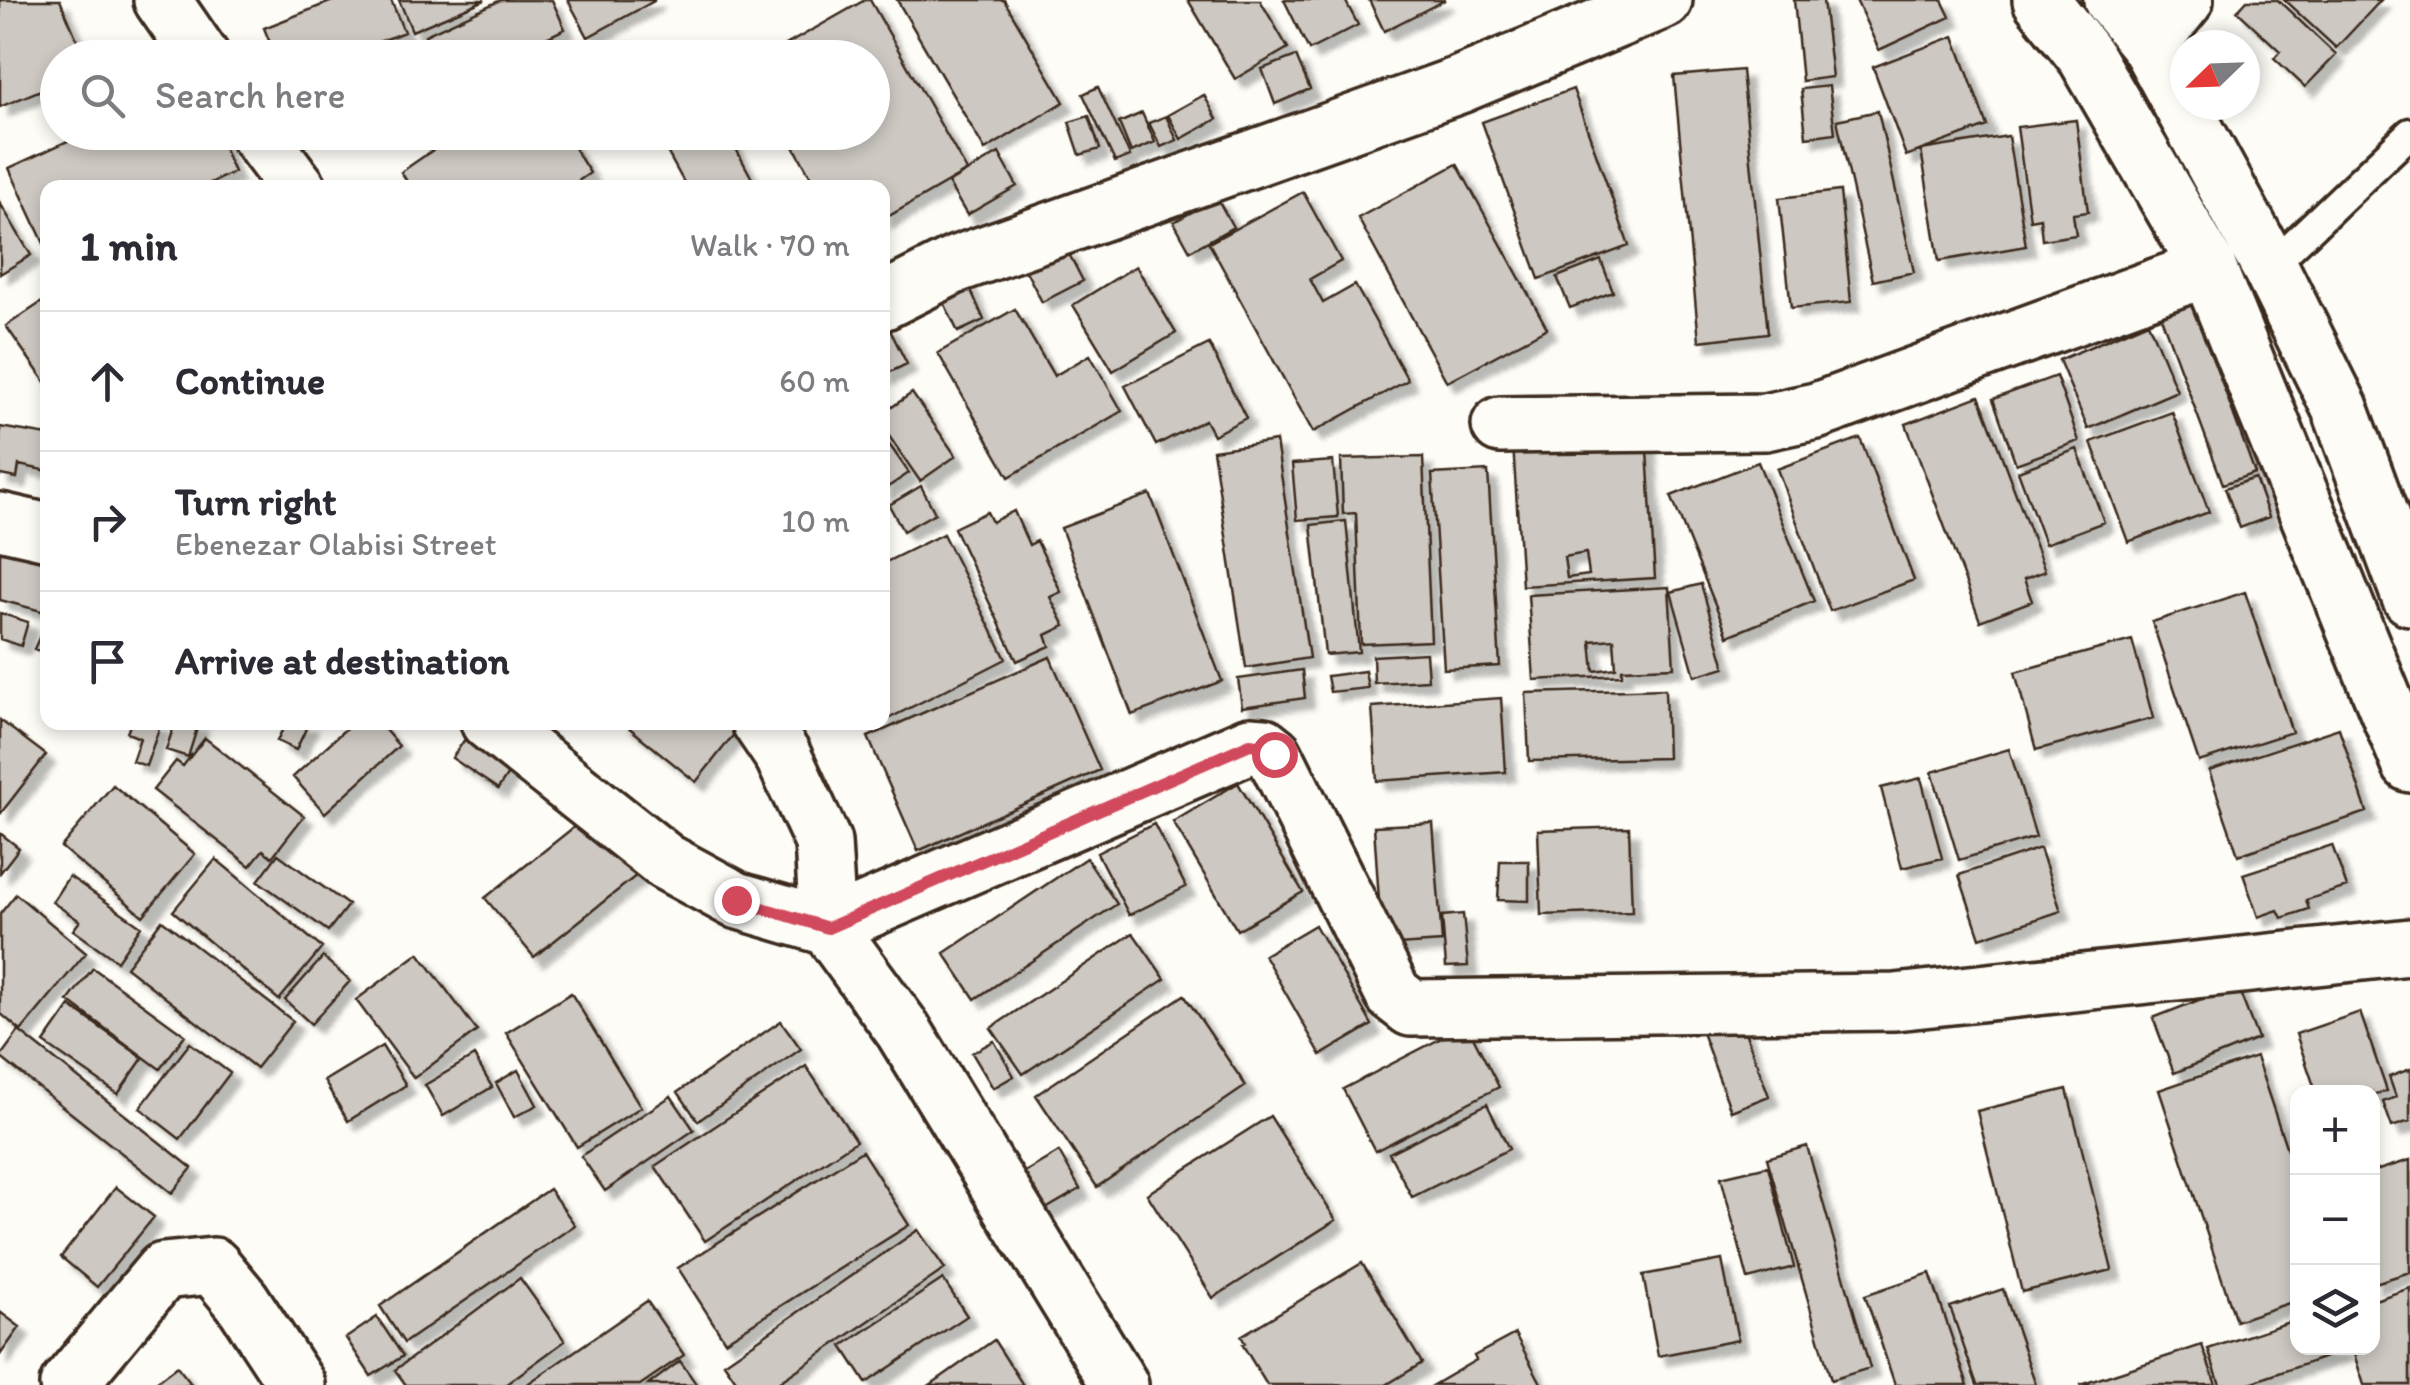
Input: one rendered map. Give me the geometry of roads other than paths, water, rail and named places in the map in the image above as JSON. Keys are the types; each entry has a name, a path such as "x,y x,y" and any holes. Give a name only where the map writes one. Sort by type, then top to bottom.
{"street":[{"path":"162,0 190,40"},
{"path":"890,298 956,264 1459,84 1664,0"},
{"path":"2041,0 2086,56 2208,268 2410,764"},
{"path":"2112,0 2149,44 2270,267 2340,408 2410,597"},
{"path":"2149,44 2185,0"},
{"path":"270,150 292,180"},
{"path":"1500,425 1764,422 1816,411 2208,268"},
{"path":"0,522 40,530"},
{"path":"498,730 666,862 736,900 828,928 1250,744 1264,746 1274,754 1394,994 1411,1008 1895,1002 2410,947"},
{"path":"766,730 784,756 823,842 828,928 903,1030 1120,1385"},
{"path":"68,1385 163,1272 213,1266 242,1301 297,1385"}],"lane":[{"path":"2270,267 2410,134"}]}
